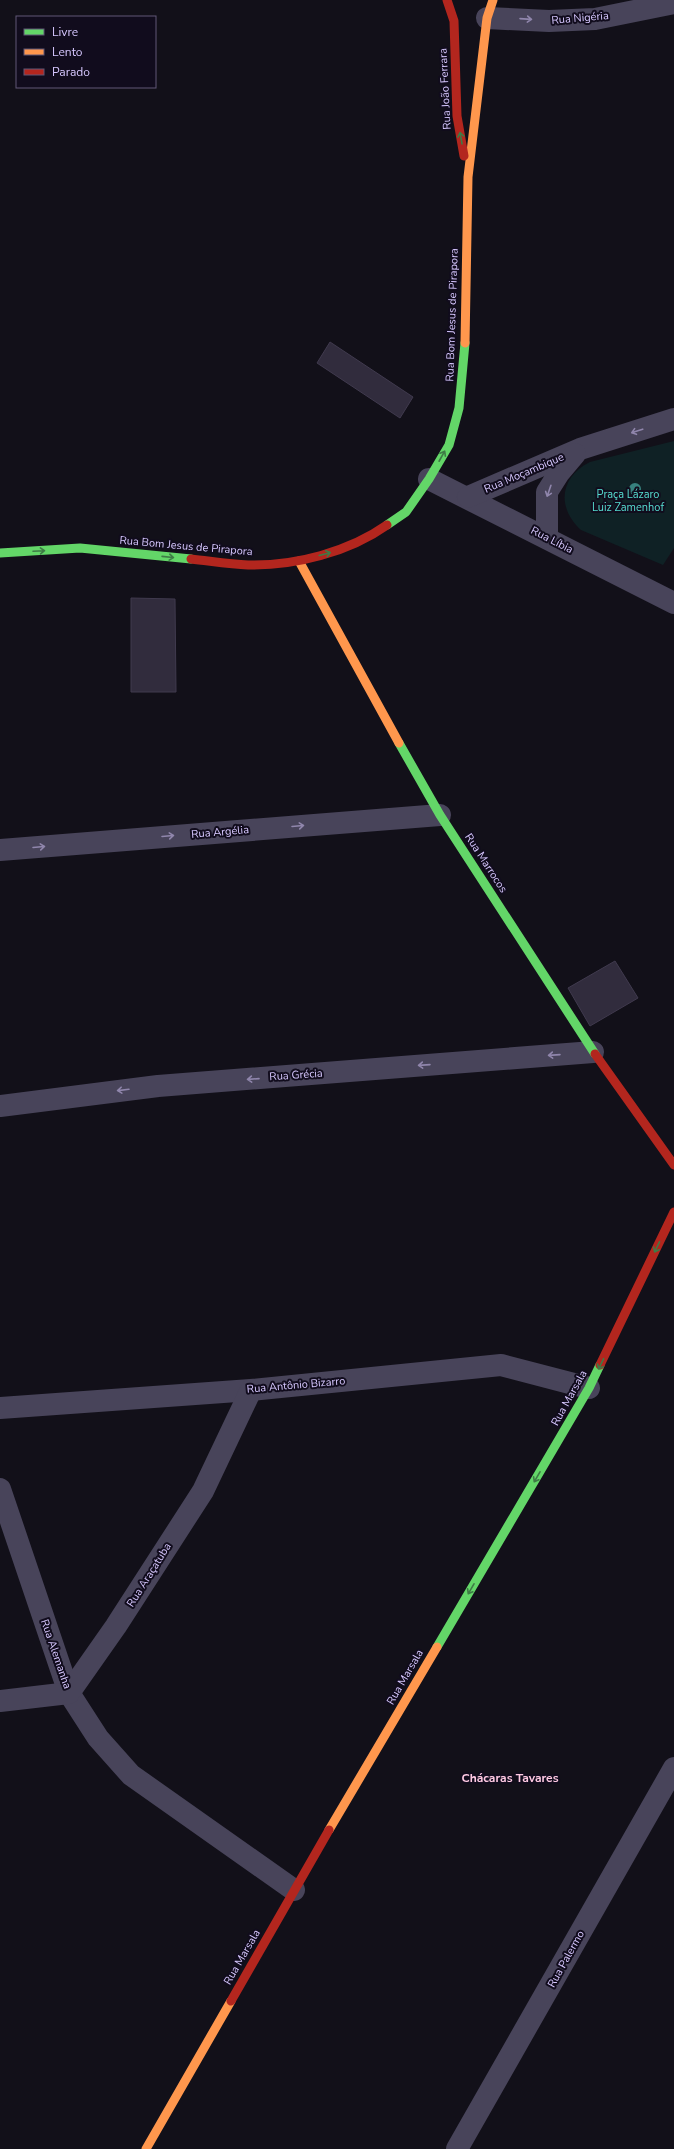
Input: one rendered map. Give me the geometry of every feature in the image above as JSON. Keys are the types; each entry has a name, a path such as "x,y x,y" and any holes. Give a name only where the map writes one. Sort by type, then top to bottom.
{"street":[{"name":"Rua João Ferrara","path":"447,0 454,21 457,116 468,176"},
{"name":"Rua Nigéria","path":"490,9 549,21 595,19 667,2"},
{"name":"Rua Bom Jesus de Pirapora","path":"0,553 80,548 249,565 299,561 334,551 373,535 406,512 429,479 449,445 459,408 465,355 468,176 490,9"},
{"name":"Rua Moçambique","path":"468,497 580,449 674,419"},
{"name":"Rua Moçambique","path":"547,537 547,492 559,473 580,449"},
{"name":"Rua Líbia","path":"429,479 468,497 674,603"},
{"name":"Rua Marrocos","path":"299,561 349,654 440,814 593,1052 674,1165"},
{"name":"Rua Argélia","path":"0,850 440,814"},
{"name":"Rua Grécia","path":"0,1106 158,1086 593,1052"},
{"name":"Rua Marsala","path":"146,2149 294,1890 589,1388 674,1212"},
{"name":"Rua Antônio Bizarro","path":"0,1408 251,1390 500,1365 589,1388"},
{"name":"Rua Araçatuba","path":"69,1692 116,1626 203,1491 251,1390"},
{"name":"Rua Alemanha","path":"0,1489 69,1692 98,1738 131,1776 294,1890"},
{"path":"0,1701 69,1692"},
{"name":"Rua Palermo","path":"457,2149 674,1768"}],"green space":[{"name":"Praça Lázaro Luiz Zamenhof","path":"674,441 674,548 663,565 581,530 573,521 565,502 565,493 567,484 580,468 590,462"}],"building":[{"path":"330,342 413,397 400,418 317,363"},
{"path":"131,598 175,599 176,692 131,692"},
{"path":"615,961 638,998 590,1026 568,988"}],"traffic: fast":[{"path":"387,525 406,512 429,479 449,445 459,408 465,343"},
{"path":"0,553 80,548 191,559"},
{"path":"399,743 440,815 595,1054"},
{"path":"437,1647 589,1388 600,1365"}],"traffic: slow":[{"path":"465,343 468,177 487,18 493,0"},
{"path":"299,561 399,743"},
{"path":"329,1830 437,1647"},
{"path":"146,2149 231,2001"}],"traffic: jam":[{"path":"447,0 454,21 457,116 464,156"},
{"path":"191,559 248,565 266,565 303,560 321,556 356,543 387,525"},
{"path":"595,1054 674,1165"},
{"path":"600,1365 674,1212"},
{"path":"231,2001 329,1830"}],"district":[{"name":"Chácaras Tavares","path":"510,1778"}]}
